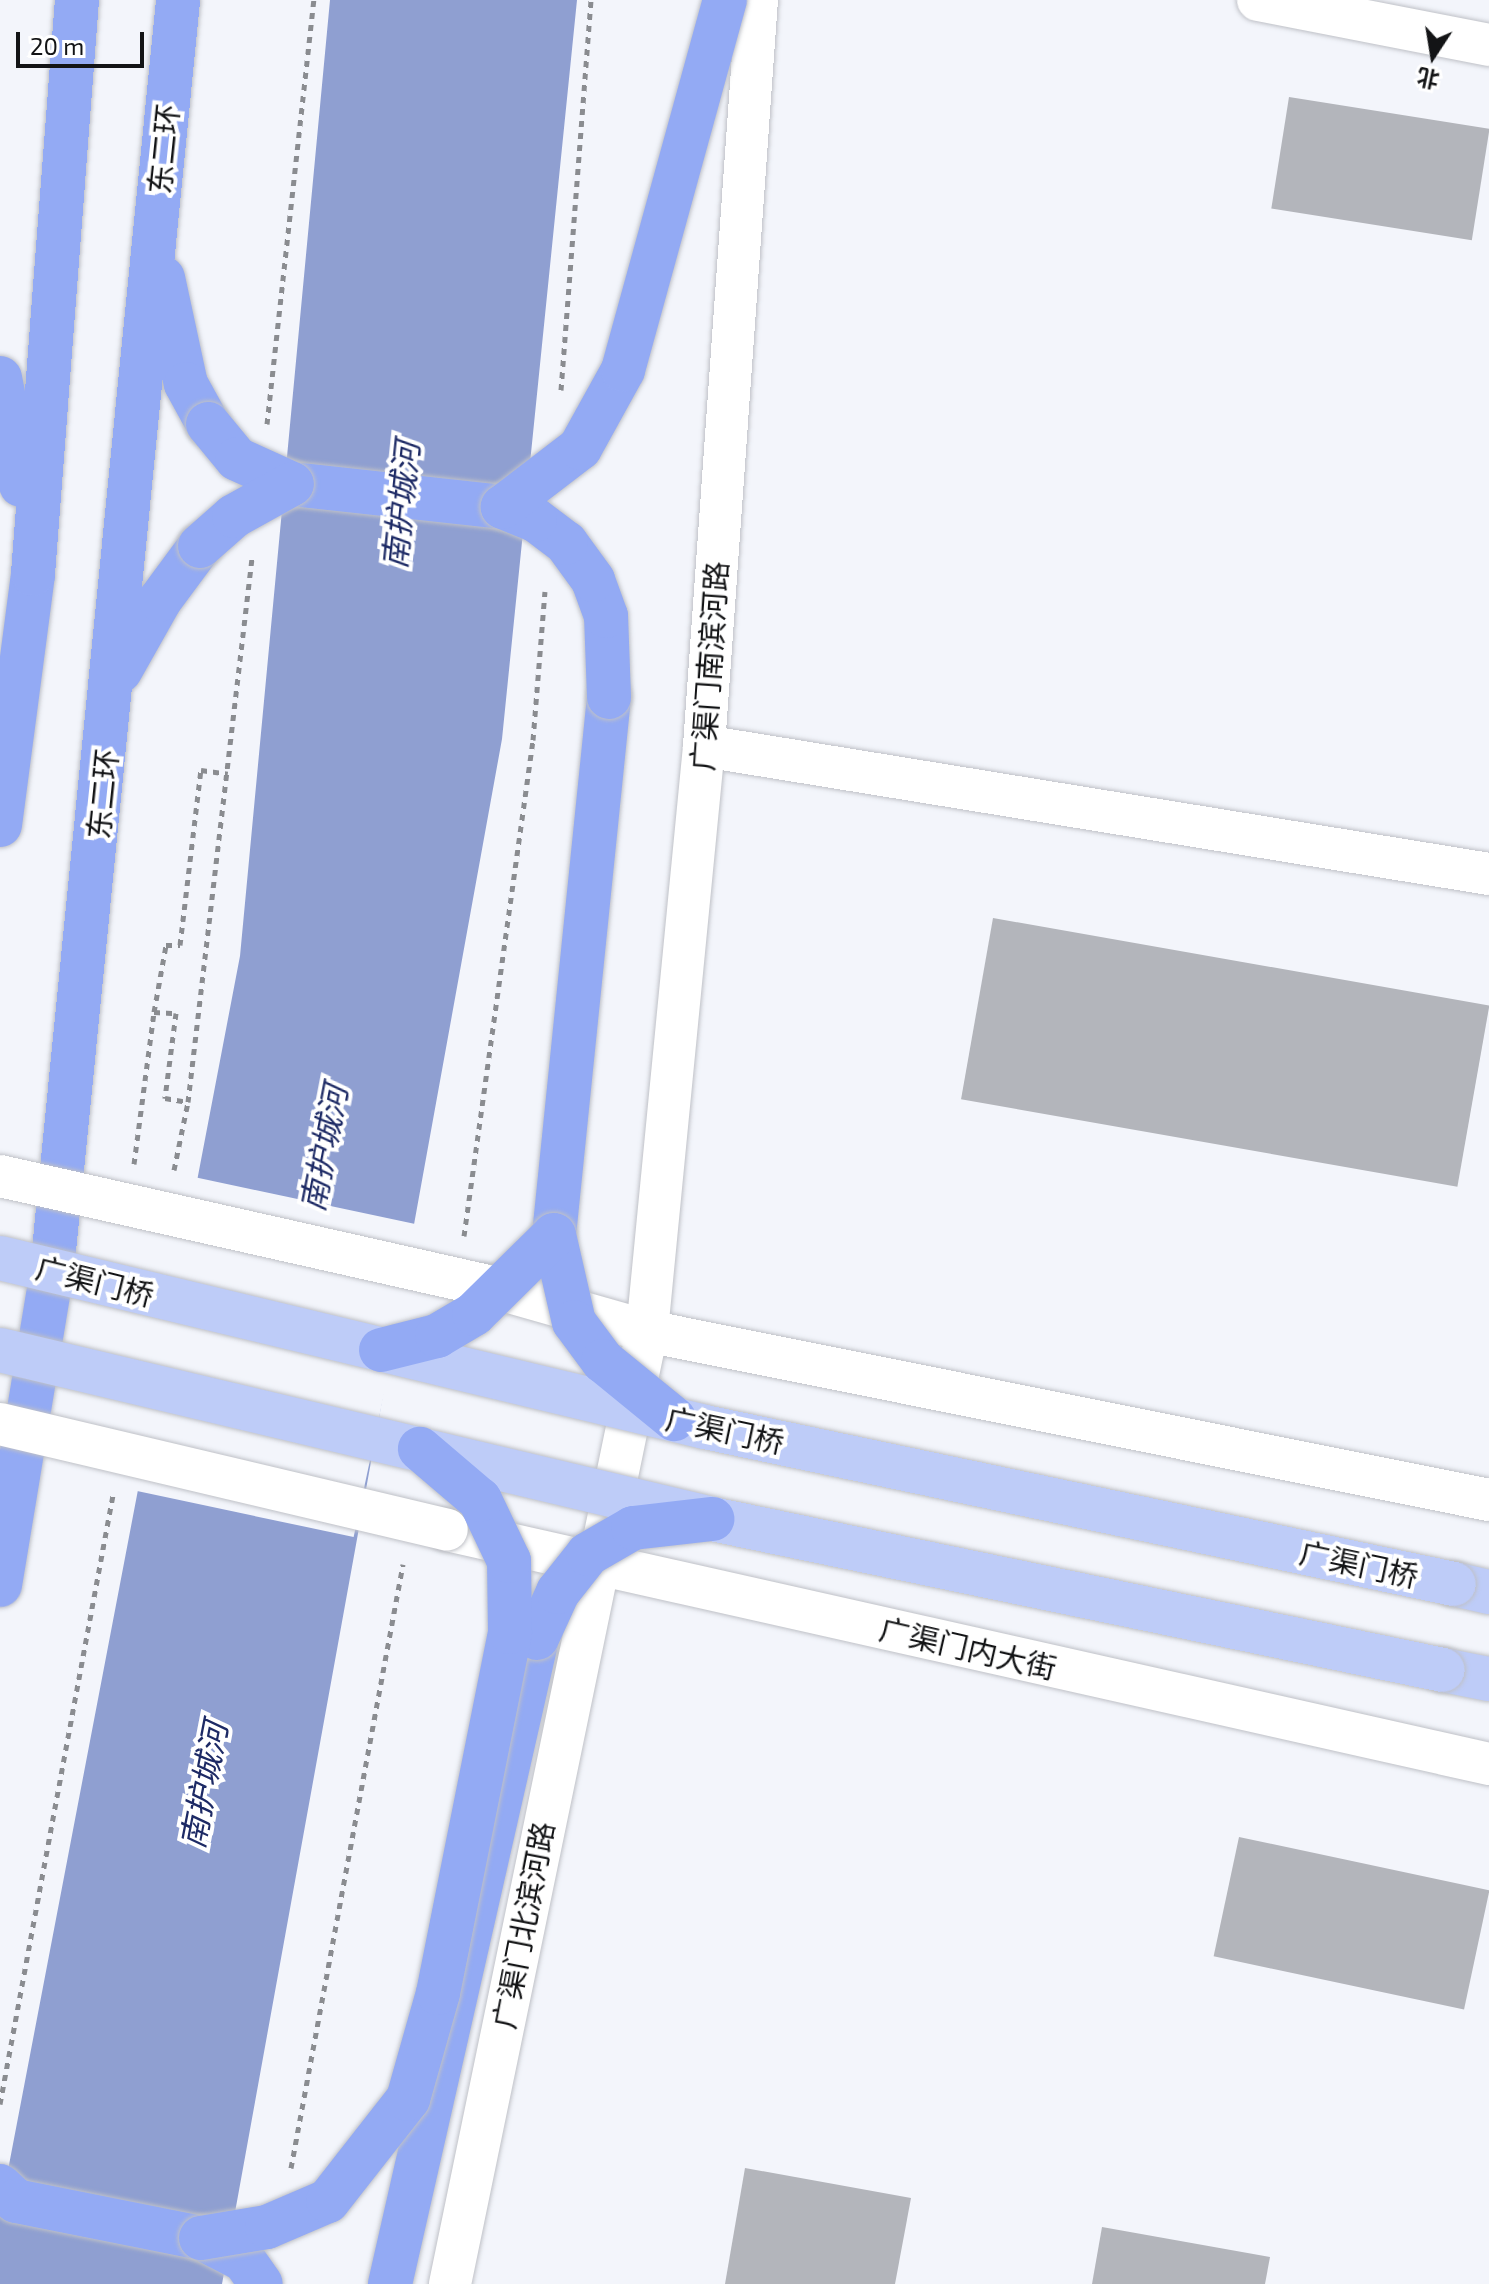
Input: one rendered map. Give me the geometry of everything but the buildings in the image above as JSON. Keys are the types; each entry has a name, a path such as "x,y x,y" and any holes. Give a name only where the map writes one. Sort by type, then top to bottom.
{"highway":[{"path":"0,825 33,574 77,0"},
{"name":"东二环","path":"0,1585 52,1270 113,683 178,0"},
{"path":"503,507 580,448 623,370 725,0"},
{"path":"154,234 186,384 208,424 237,459 292,484 503,507 535,520 566,543 593,580 606,616 611,658 554,1235 574,1322 603,1361 674,1419"},
{"path":"0,378 14,426 33,574"},
{"path":"113,683 160,600 200,546 234,516 292,484"},
{"path":"381,1350 437,1336 474,1314 554,1235"},
{"path":"201,2238 267,2227 328,2201 408,2099 417,2069 438,1993 510,1632 509,1561 480,1500 420,1449"},
{"path":"390,2284 537,1638 558,1592 588,1554 633,1528 712,1519"},
{"path":"8,2193 201,2238 244,2260 261,2284"}],"main road":[{"name":"广渠门桥","path":"0,1258 674,1419 1472,1588"},
{"path":"0,1350 712,1519 1489,1679"}],"street":[{"name":"广渠门南滨河路","path":"596,1566 647,1331 704,746 757,0"},
{"path":"1258,0 1484,32"},
{"path":"704,746 1489,874"},
{"path":"0,1176 485,1285 647,1331 1489,1500"},
{"name":"广渠门内大街","path":"0,1424 596,1566 1489,1764"},
{"name":"广渠门北滨河路","path":"450,2284 596,1566"}],"path":[{"path":"560,400 591,0"},
{"path":"462,1248 533,740 545,585"},
{"path":"133,1174 166,945 180,945 201,770 228,774"},
{"path":"154,1012 176,1013 165,1098 188,1102 173,1172"},
{"path":"0,2104 115,1485"},
{"path":"290,2175 403,1561"}],"water":[{"name":"南护城河","path":"330,0 577,0 502,739 222,2284 0,2284 0,2212 240,956"}],"pier":[{"path":"194,1177 420,1225 354,1537 128,1489"}]}
